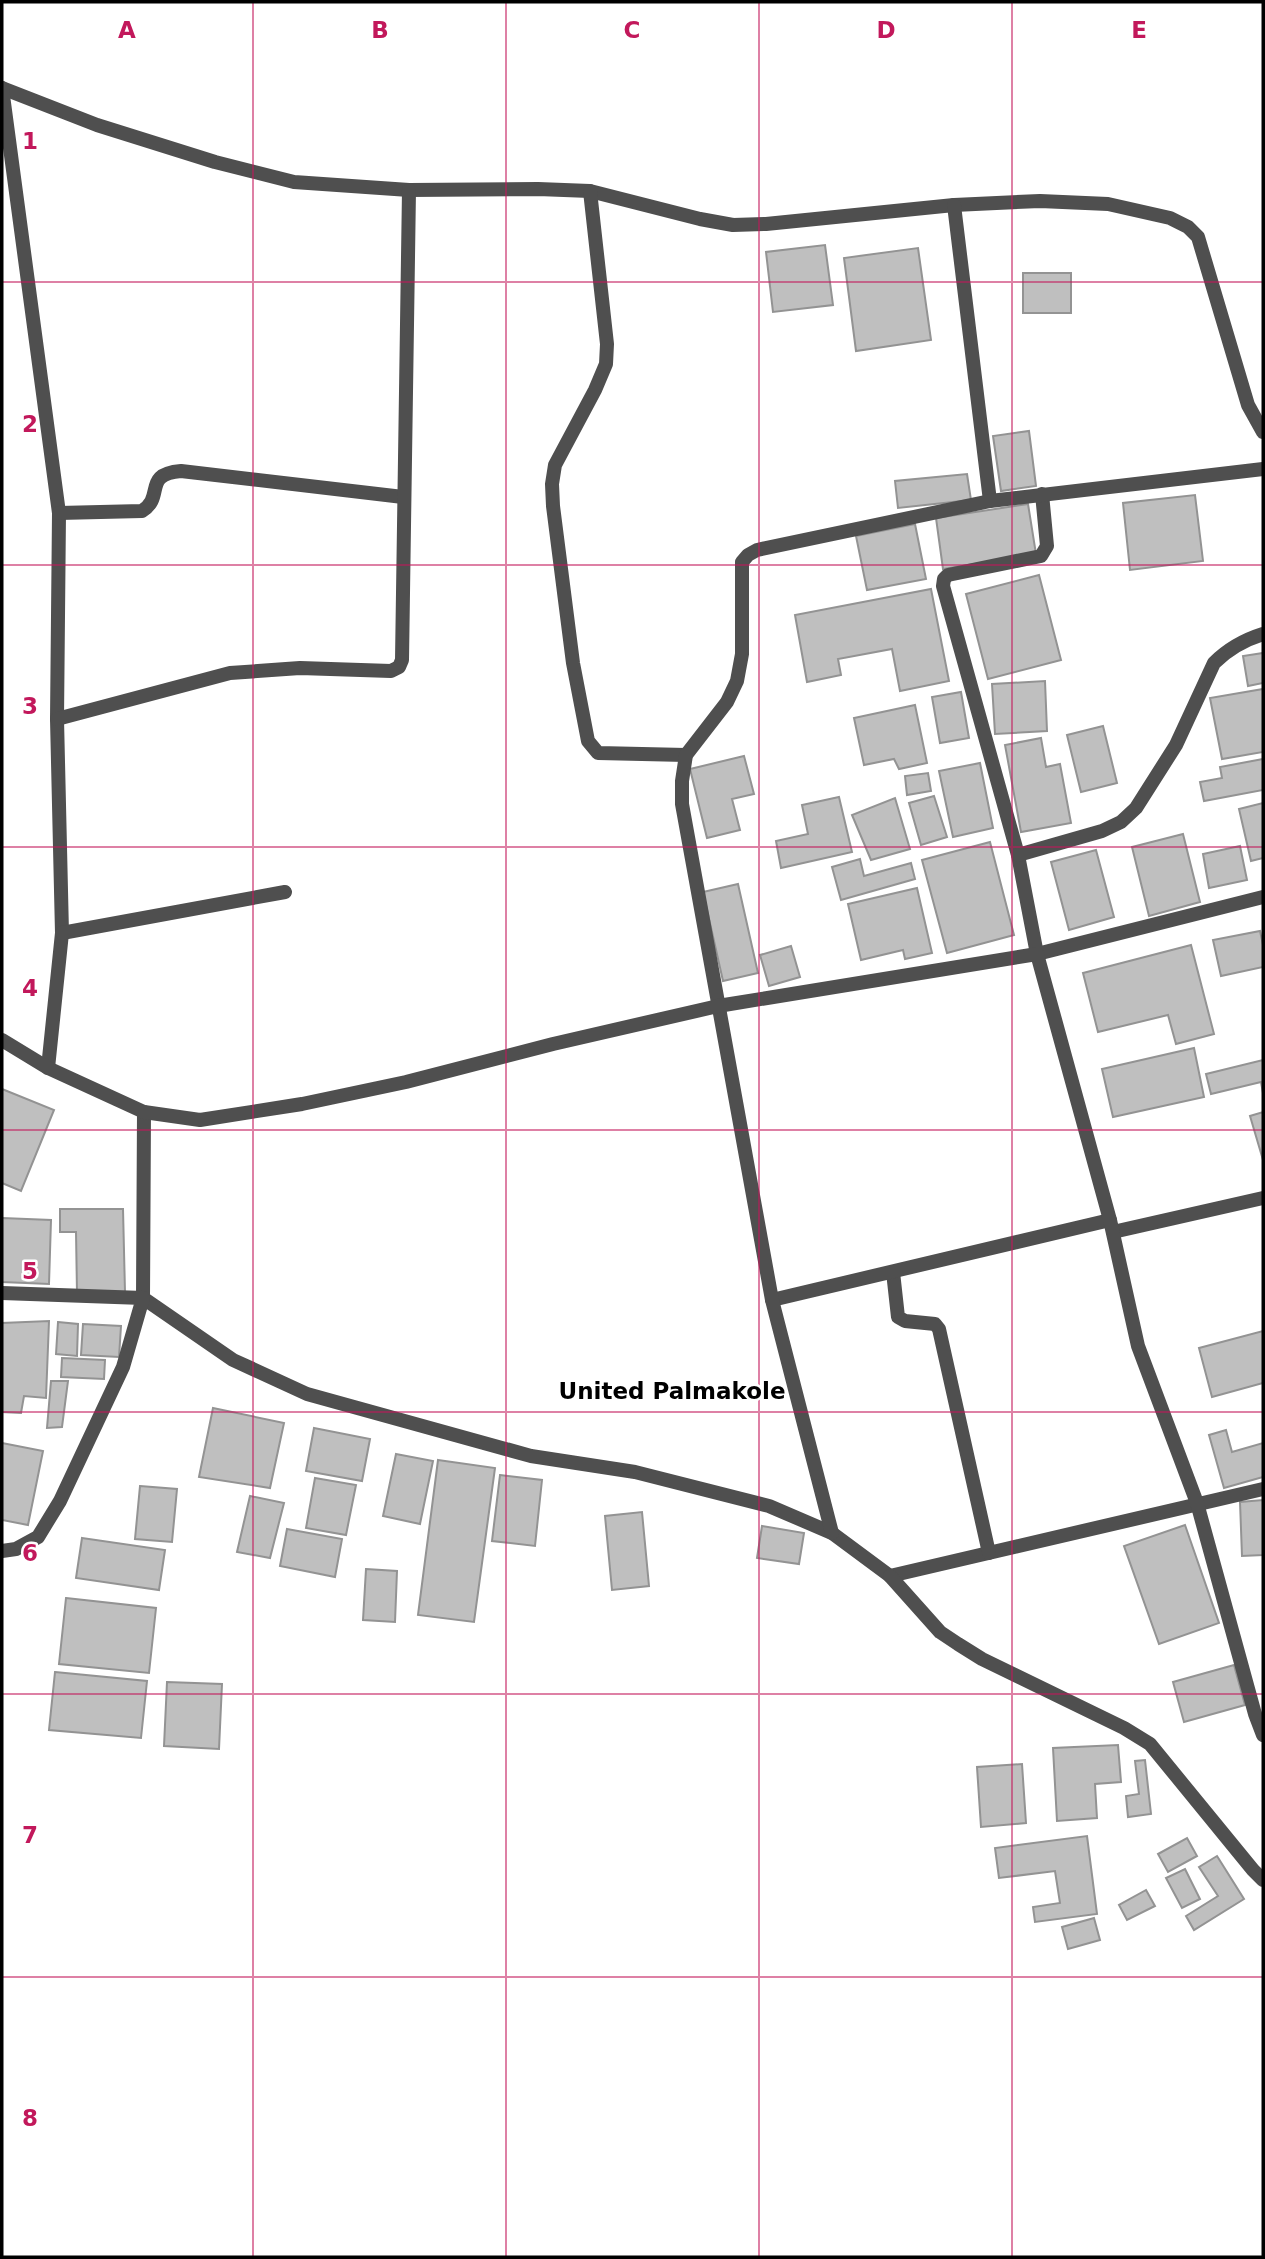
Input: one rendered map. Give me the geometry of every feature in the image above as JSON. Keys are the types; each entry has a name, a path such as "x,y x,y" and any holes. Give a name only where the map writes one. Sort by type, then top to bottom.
{"street":[{"path":"48,1068 62,933 57,719 59,513 2,88 97,125 294,182 408,190 590,191 733,225 954,205 1040,201 1108,204 1170,218 1188,227 1198,237 1248,405 1263,432"},
{"path":"57,719 230,673 300,668 391,671 400,667 408,190"},
{"path":"590,191 607,344 606,364 555,465 552,484 573,663 588,741 598,753 686,755"},
{"path":"954,205 990,500"},
{"path":"832,1533 772,1300 682,804 686,755 727,702 737,681 742,654 742,562 757,550 990,500 1263,469"},
{"path":"59,513 142,511 150,502 158,479 166,472 181,471 403,497"},
{"path":"1042,495 1047,546 1041,556 948,575 943,586 1018,855 1037,954 1112,1226 1138,1346 1197,1503 1263,1735"},
{"path":"1018,855 1102,831 1121,822 1136,808 1177,746 1214,663 1224,653 1247,639 1263,634"},
{"path":"62,933 285,892"},
{"path":"2,1040 48,1068 145,1112 200,1120 302,1104 406,1082 553,1044 718,1006 1037,954 1263,898"},
{"path":"2,1551 16,1549 38,1537 60,1501 123,1367 143,1298 145,1112"},
{"path":"772,1300 1112,1226 1263,1198"},
{"path":"893,1272 898,1317 905,1321 934,1324 939,1329 989,1552"},
{"path":"2,1293 143,1298 233,1360 307,1394 531,1456 635,1472 769,1506 832,1533 890,1576 940,1632 958,1644 982,1659 1124,1728 1150,1744 1263,1880"},
{"path":"890,1576 1263,1489"}],"building":[{"path":"825,245 833,305 773,312 766,252"},
{"path":"918,248 931,340 856,351 844,258"},
{"path":"1023,273 1071,273 1071,313 1023,313"},
{"path":"1029,431 1036,486 1001,491 993,436"},
{"path":"967,474 971,500 898,508 895,481"},
{"path":"1195,495 1203,561 1130,570 1123,503"},
{"path":"1028,504 1036,554 943,569 936,518"},
{"path":"915,524 926,579 867,590 856,536"},
{"path":"1039,575 1061,660 988,679 966,594"},
{"path":"931,589 949,681 900,691 892,649 838,659 841,675 807,682 795,615"},
{"path":"1263,653 1263,683 1248,686 1243,656"},
{"path":"1045,681 1047,731 995,734 992,684"},
{"path":"1263,689 1263,752 1222,759 1210,698"},
{"path":"961,692 969,738 940,743 932,697"},
{"path":"915,705 927,763 899,769 894,759 864,765 854,718"},
{"path":"1103,726 1117,783 1081,792 1067,735"},
{"path":"1041,738 1046,767 1060,764 1071,823 1021,832 1005,745"},
{"path":"744,756 754,794 732,799 740,830 707,838 690,769"},
{"path":"1263,759 1263,790 1204,801 1200,782 1222,778 1220,767"},
{"path":"980,763 993,828 953,837 939,771"},
{"path":"928,773 931,791 907,795 905,776"},
{"path":"934,796 947,837 921,845 909,803"},
{"path":"839,797 852,852 781,868 776,841 808,834 802,805"},
{"path":"895,798 910,849 871,860 852,815"},
{"path":"1263,803 1263,858 1251,861 1239,809"},
{"path":"1183,834 1200,902 1149,916 1132,847"},
{"path":"990,842 1014,935 947,953 922,860"},
{"path":"1240,846 1247,880 1209,888 1203,854"},
{"path":"1096,850 1114,917 1069,930 1051,862"},
{"path":"860,859 864,876 911,863 915,879 841,900 832,867"},
{"path":"738,884 758,973 723,981 703,892"},
{"path":"917,888 932,953 905,959 903,950 861,960 848,904"},
{"path":"1260,931 1263,967 1221,976 1213,940"},
{"path":"1191,945 1214,1034 1176,1044 1168,1015 1098,1032 1083,973"},
{"path":"791,946 800,977 769,986 760,955"},
{"path":"1194,1048 1204,1097 1113,1117 1102,1069"},
{"path":"1263,1060 1263,1093 1261,1082 1211,1094 1206,1074"},
{"path":"2,1089 54,1110 21,1191 2,1183"},
{"path":"1263,1112 1263,1160 1250,1116"},
{"path":"60,1209 123,1209 125,1292 77,1293 76,1232 60,1232"},
{"path":"2,1218 51,1220 49,1284 2,1282"},
{"path":"49,1321 46,1398 24,1396 21,1413 2,1412 2,1323"},
{"path":"58,1322 78,1324 77,1356 56,1354"},
{"path":"83,1324 121,1326 119,1357 81,1355"},
{"path":"1263,1331 1263,1383 1212,1397 1199,1348"},
{"path":"62,1358 105,1360 104,1379 61,1377"},
{"path":"51,1381 68,1381 62,1427 47,1428"},
{"path":"213,1408 284,1423 270,1488 199,1477"},
{"path":"314,1428 370,1439 362,1481 306,1471"},
{"path":"1226,1430 1232,1452 1263,1443 1263,1477 1224,1488 1209,1435"},
{"path":"2,1443 43,1451 28,1525 2,1520"},
{"path":"396,1454 433,1461 420,1524 383,1516"},
{"path":"438,1460 495,1468 474,1622 418,1615"},
{"path":"500,1475 542,1480 535,1546 492,1541"},
{"path":"315,1478 356,1485 346,1535 306,1528"},
{"path":"140,1486 177,1489 172,1542 135,1539"},
{"path":"250,1496 284,1503 270,1558 237,1552"},
{"path":"1263,1500 1263,1555 1242,1556 1240,1502"},
{"path":"642,1512 649,1586 612,1590 605,1516"},
{"path":"1185,1525 1219,1623 1159,1644 1124,1546"},
{"path":"762,1526 804,1533 799,1564 757,1558"},
{"path":"287,1529 342,1539 335,1577 280,1566"},
{"path":"82,1538 165,1550 159,1590 76,1578"},
{"path":"366,1569 397,1571 395,1622 363,1620"},
{"path":"66,1598 156,1608 149,1673 59,1664"},
{"path":"1234,1665 1245,1705 1184,1722 1173,1682"},
{"path":"55,1672 147,1681 141,1738 49,1730"},
{"path":"167,1682 222,1684 219,1749 164,1746"},
{"path":"1118,1745 1121,1782 1095,1784 1097,1818 1057,1821 1053,1748"},
{"path":"1145,1760 1151,1814 1128,1817 1126,1796 1139,1794 1135,1761"},
{"path":"1022,1764 1026,1823 981,1827 977,1767"},
{"path":"1087,1836 1097,1914 1035,1922 1033,1907 1060,1903 1055,1871 999,1878 995,1848"},
{"path":"1187,1838 1197,1856 1168,1872 1158,1854"},
{"path":"1217,1856 1244,1899 1194,1930 1186,1916 1218,1896 1199,1867"},
{"path":"1185,1869 1200,1899 1182,1908 1166,1878"},
{"path":"1146,1890 1155,1906 1127,1920 1119,1905"},
{"path":"1094,1918 1100,1940 1068,1949 1062,1927"}],"district":[{"name":"United Palmakole","path":"672,1391"}]}
